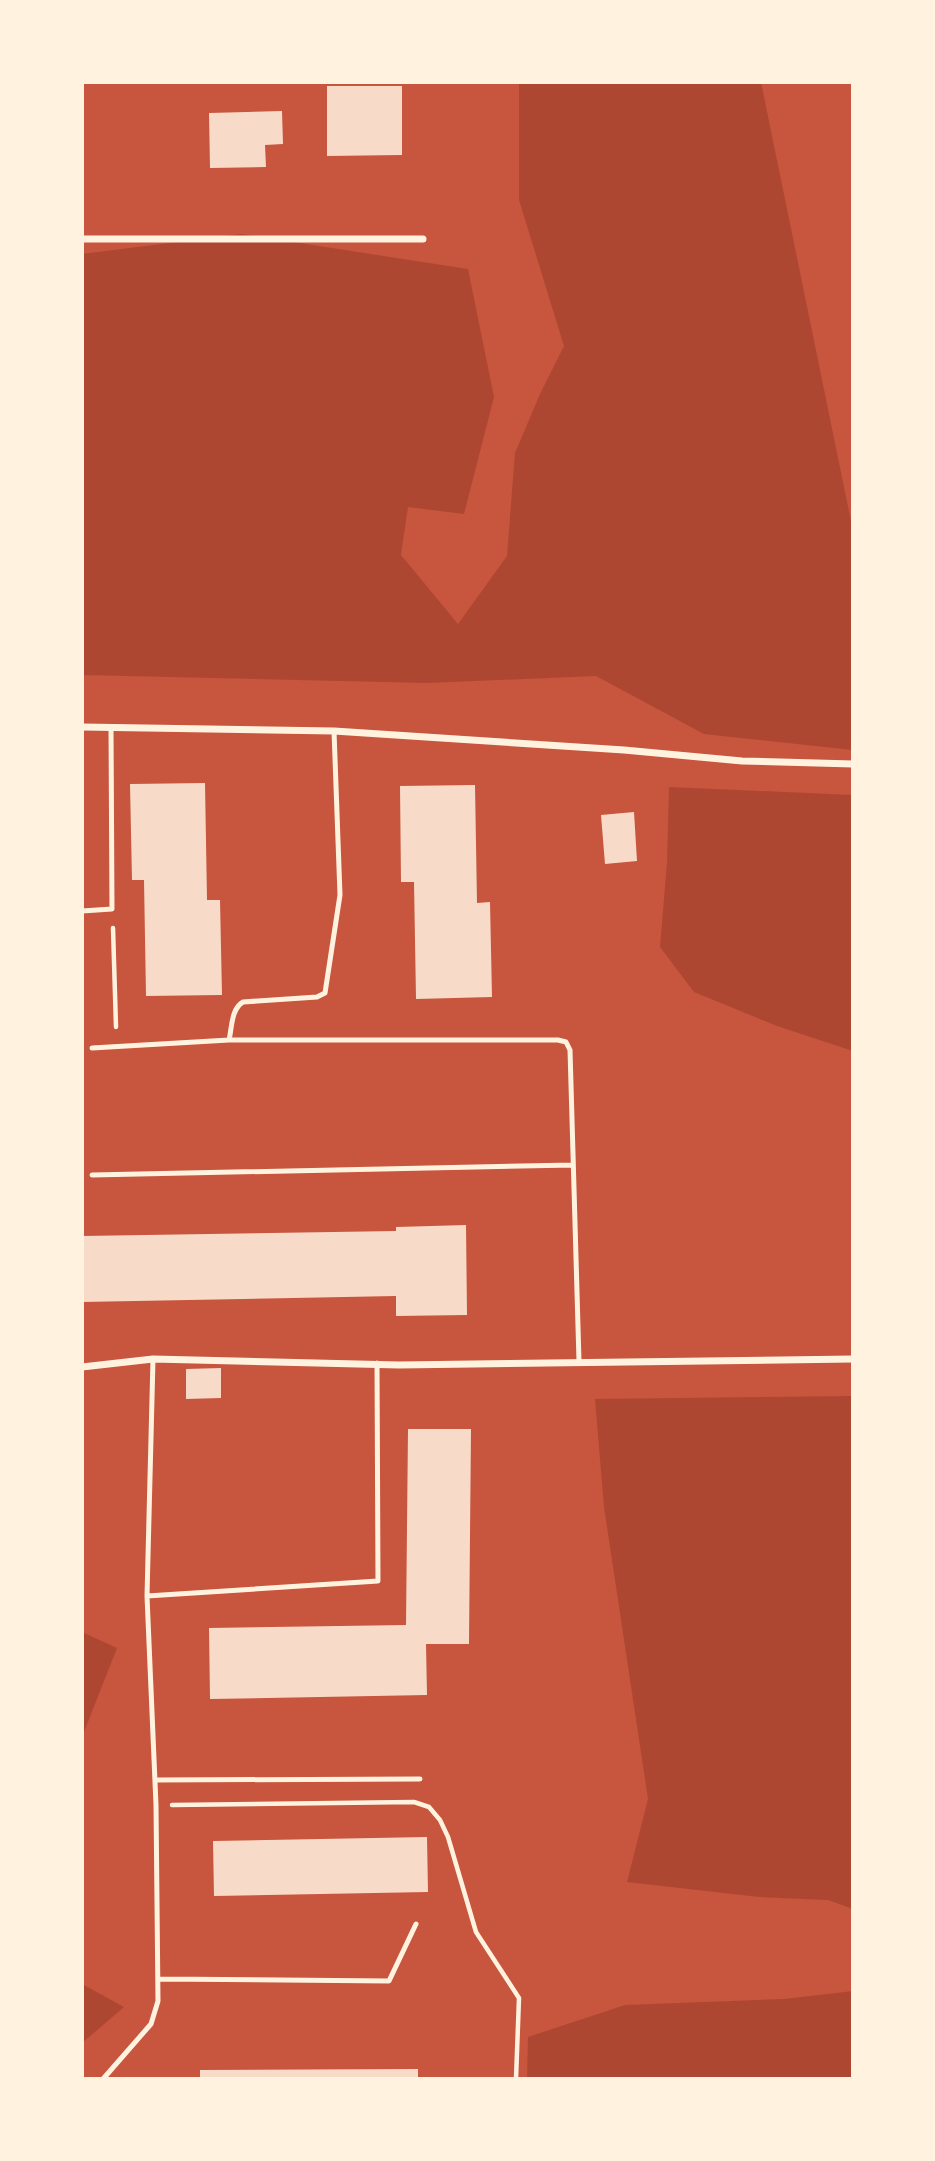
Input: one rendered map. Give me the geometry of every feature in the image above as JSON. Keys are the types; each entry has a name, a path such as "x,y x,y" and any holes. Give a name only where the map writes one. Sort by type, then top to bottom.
{"street":[{"path":"82,239 422,239"},
{"path":"82,727 334,731 624,750 742,761 853,764"},
{"path":"82,1367 153,1359 399,1365 853,1360"}],"lane":[{"path":"82,911 112,909 111,727"},
{"path":"229,1040 237,1005 317,998 325,993 340,895 334,731"},
{"path":"92,1048 229,1040 566,1042 570,1050 579,1361"},
{"path":"92,1175 573,1165"},
{"path":"103,2079 151,2024 158,2001 156,1805 147,1596 153,1359"},
{"path":"147,1596 378,1581 377,1363"},
{"path":"155,1780 420,1779"},
{"path":"159,1979 389,1981 416,1924"},
{"path":"110,2070 110,2079"}],"path":[{"path":"112,909 116,1046"},
{"path":"156,1805 414,1802 429,1807 440,1820 448,1838 476,1932 519,1998 516,2079"}],"shaded area":[{"path":"519,82 761,82 853,531 853,750 704,734 596,676 427,683 82,675 82,254 241,234 468,269 494,397 464,514 408,507 401,555 458,624 507,556 515,453 564,346 519,200"},
{"path":"669,787 853,795 853,1051 777,1026 694,992 660,947 667,863"},
{"path":"853,1396 853,1909 828,1900 759,1897 627,1882 648,1799 604,1507 595,1399"},
{"path":"82,1632 117,1648 82,1737"},
{"path":"82,1984 124,2007 82,2043"},
{"path":"853,1991 853,2079 527,2079 528,2037 625,2005 784,1999"}],"building":[{"path":"327,86 402,86 402,155 327,156"},
{"path":"282,111 283,144 265,145 266,167 210,168 209,113"},
{"path":"205,783 207,900 220,900 222,995 146,996 144,880 132,880 130,784"},
{"path":"475,785 477,903 490,902 492,997 416,999 414,882 401,882 400,786"},
{"path":"634,812 637,861 605,864 601,815"},
{"path":"466,1225 467,1315 396,1316 396,1296 82,1302 82,1236 396,1231 396,1227"},
{"path":"221,1368 221,1398 186,1399 186,1369"},
{"path":"408,1429 471,1429 469,1644 426,1644 427,1695 210,1699 209,1628 406,1625"},
{"path":"427,1837 428,1892 214,1896 213,1841"},
{"path":"418,2069 418,2079 200,2079 200,2070"}]}
